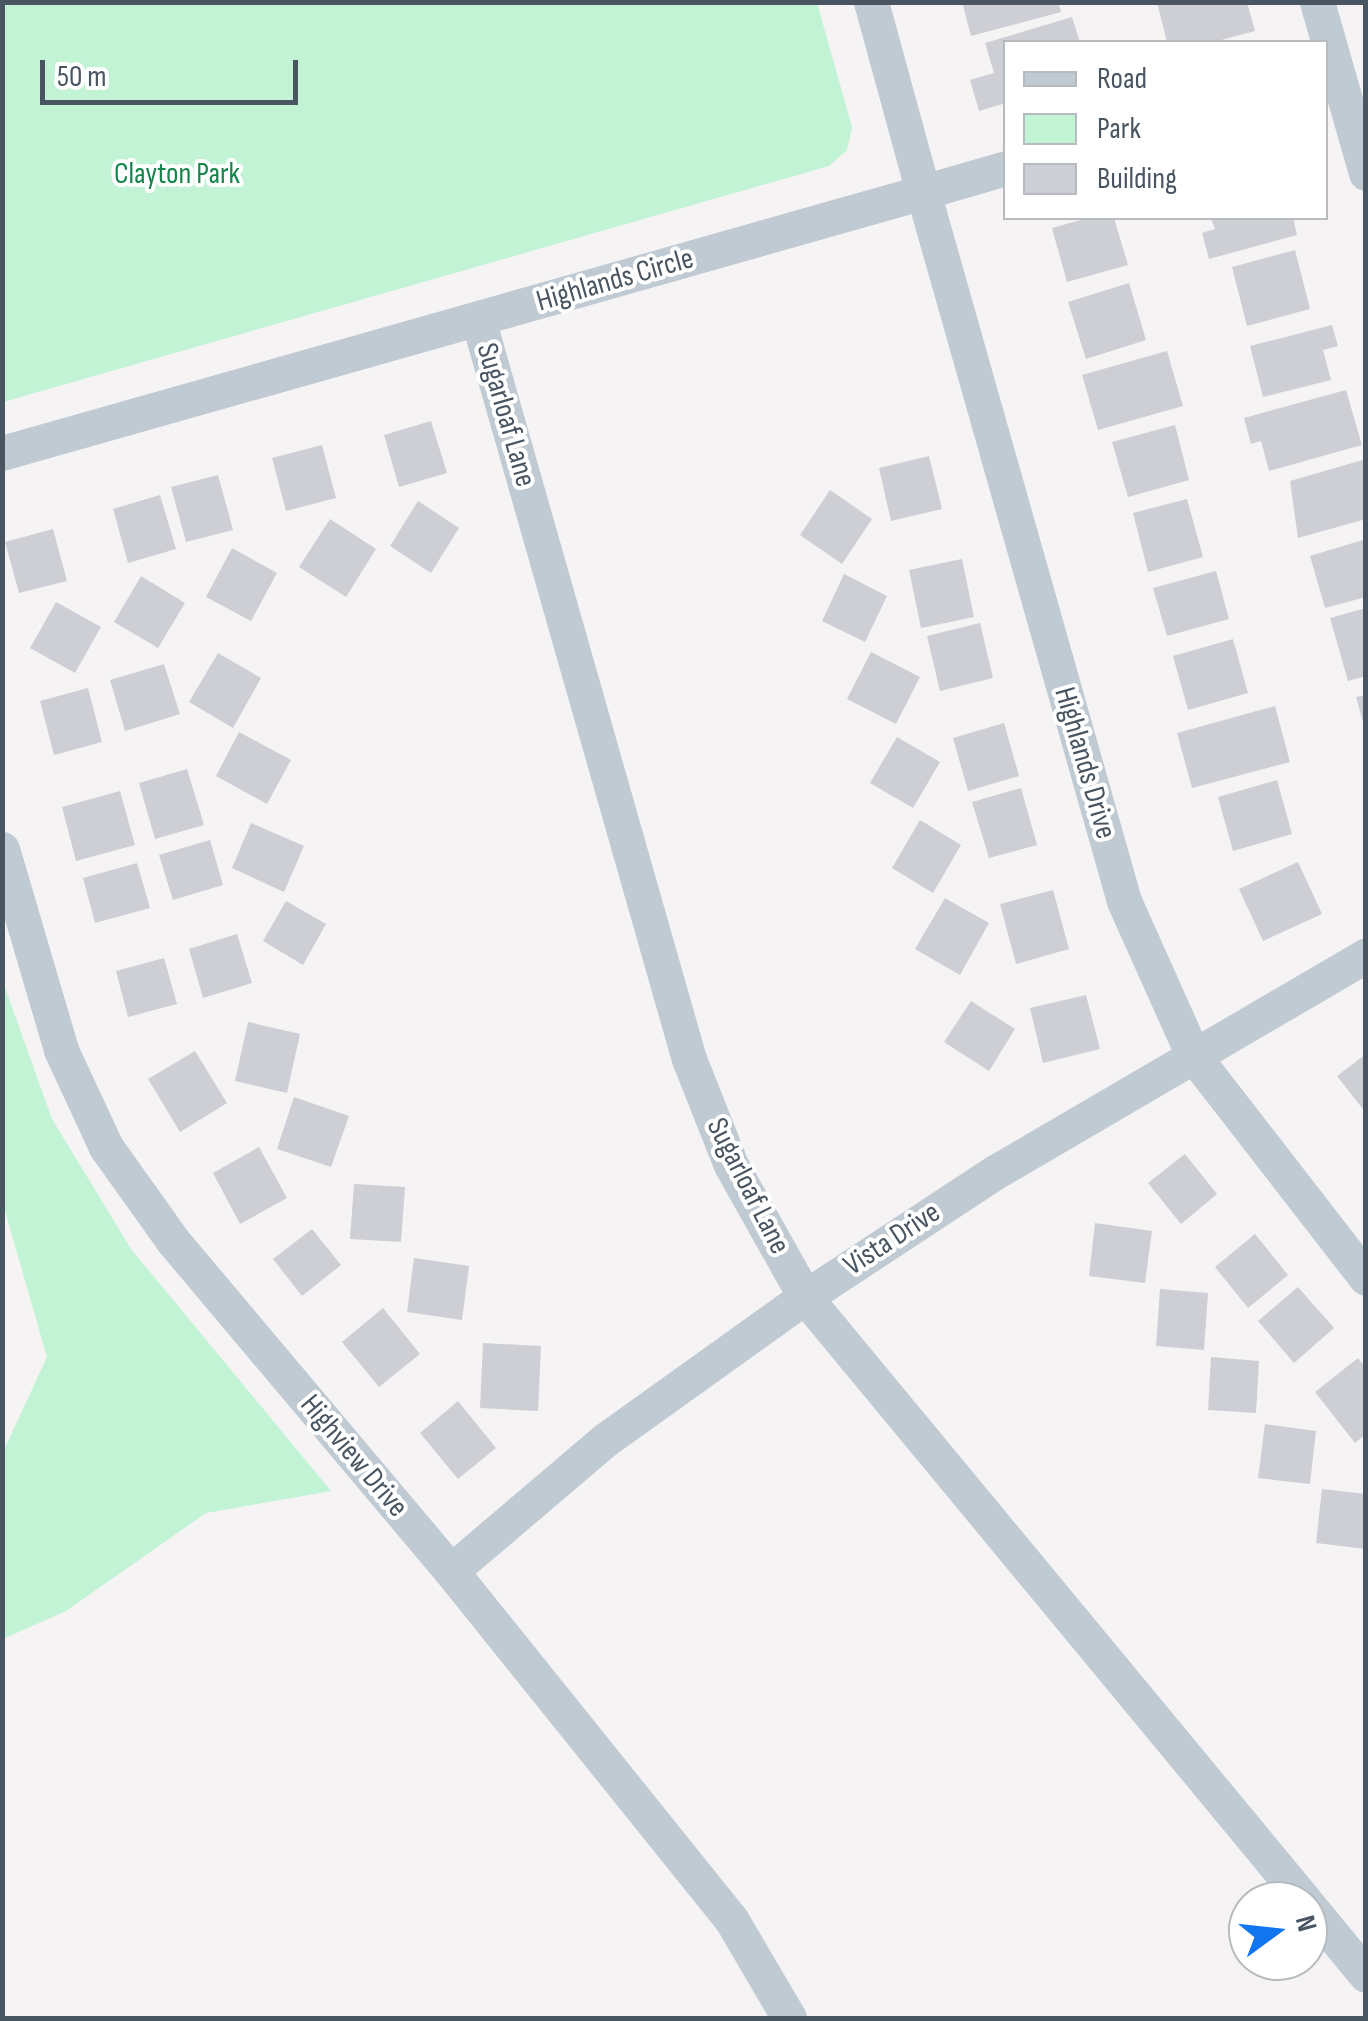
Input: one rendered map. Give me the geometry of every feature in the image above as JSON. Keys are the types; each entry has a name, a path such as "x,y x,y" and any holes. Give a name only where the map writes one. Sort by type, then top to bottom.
{"street":[{"path":"871,2 923,192"},
{"path":"1317,2 1324,40"},
{"path":"1331,76 1366,173"},
{"name":"Highlands Circle","path":"2,453 1003,169"},
{"name":"Highlands Drive","path":"923,192 1124,901 1192,1056 1366,1278"},
{"name":"Sugarloaf Lane","path":"478,319 689,1059 731,1165 805,1297 1288,1881"},
{"name":"Highview Drive","path":"2,849 12,916 60,1050 106,1147 173,1241 451,1571 730,1919 789,2018"},
{"name":"Vista Drive","path":"451,1571 620,1429 805,1297 996,1171 1366,955"},
{"name":"Sugarloaf Lane","path":"1328,1929 1366,1975"}],"green space":[{"name":"Clayton Park","path":"3,2 817,3 852,127 847,150 829,166 3,402"},
{"path":"3,982 52,1119 131,1249 331,1491 206,1513 66,1611 3,1639 3,1452 47,1357 3,1204"}],"building":[{"path":"962,2 1058,2 1061,12 971,36"},
{"path":"1157,2 1247,2 1255,31 1221,40 1166,40"},
{"path":"1072,17 1079,40 1003,40 1003,104 979,111 970,80 994,73 985,43"},
{"path":"1081,220 1115,220 1128,265 1067,282 1052,228"},
{"path":"1212,220 1293,220 1297,235 1209,259 1202,233 1215,229"},
{"path":"1295,250 1310,309 1247,326 1232,267"},
{"path":"1129,283 1146,340 1086,359 1068,302"},
{"path":"1332,325 1338,346 1323,350 1331,380 1263,397 1250,346"},
{"path":"1167,351 1183,406 1098,430 1082,375"},
{"path":"1346,390 1362,445 1269,471 1261,441 1251,444 1244,418"},
{"path":"431,421 447,473 399,487 384,435"},
{"path":"1175,425 1189,480 1128,497 1112,442"},
{"path":"322,445 336,498 286,511 272,458"},
{"path":"929,456 942,509 891,521 879,468"},
{"path":"1366,459 1366,519 1298,538 1290,481"},
{"path":"218,475 233,530 186,542 171,487"},
{"path":"830,490 872,519 842,564 800,535"},
{"path":"160,495 176,549 128,563 113,509"},
{"path":"1187,499 1203,557 1148,572 1133,513"},
{"path":"418,501 459,528 431,573 390,546"},
{"path":"330,519 376,549 346,597 299,567"},
{"path":"53,529 67,581 19,593 5,542"},
{"path":"1366,539 1366,597 1325,608 1310,556"},
{"path":"232,548 277,573 251,621 206,597"},
{"path":"962,559 974,617 921,628 909,570"},
{"path":"1216,571 1229,619 1167,636 1153,588"},
{"path":"844,574 887,596 865,642 822,621"},
{"path":"141,576 185,603 158,648 114,622"},
{"path":"56,602 101,627 75,673 30,648"},
{"path":"1366,608 1366,676 1348,681 1330,618"},
{"path":"980,623 993,678 940,691 927,636"},
{"path":"1233,639 1248,693 1188,710 1173,656"},
{"path":"871,652 920,677 896,724 847,699"},
{"path":"218,653 261,678 233,728 189,702"},
{"path":"164,664 180,714 125,731 110,680"},
{"path":"88,688 102,742 54,755 40,701"},
{"path":"1366,695 1366,726 1364,726 1356,697"},
{"path":"1275,706 1290,762 1192,788 1177,733"},
{"path":"1004,723 1019,776 968,791 953,738"},
{"path":"239,732 291,760 267,804 216,776"},
{"path":"897,737 940,762 913,808 870,783"},
{"path":"187,769 204,825 155,839 139,783"},
{"path":"1277,780 1292,834 1233,851 1218,797"},
{"path":"1021,788 1037,845 989,858 972,802"},
{"path":"120,791 135,845 76,861 62,807"},
{"path":"920,820 961,845 933,893 892,868"},
{"path":"251,823 304,846 284,892 232,868"},
{"path":"210,840 223,885 173,900 159,855"},
{"path":"1298,862 1322,914 1263,941 1239,889"},
{"path":"137,863 150,908 95,923 83,878"},
{"path":"1053,890 1069,949 1016,964 1000,904"},
{"path":"945,898 989,923 960,975 915,949"},
{"path":"286,901 326,924 303,965 263,941"},
{"path":"237,934 252,983 203,998 189,949"},
{"path":"164,958 177,1004 128,1017 116,971"},
{"path":"1086,995 1100,1049 1043,1063 1030,1008"},
{"path":"971,1001 1015,1029 989,1071 944,1042"},
{"path":"248,1022 300,1034 287,1093 235,1081"},
{"path":"195,1051 227,1103 180,1132 148,1079"},
{"path":"1366,1054 1366,1113 1337,1076"},
{"path":"294,1097 349,1116 331,1167 277,1149"},
{"path":"259,1147 287,1198 240,1224 213,1173"},
{"path":"1185,1154 1217,1194 1181,1224 1148,1183"},
{"path":"354,1184 405,1187 401,1242 350,1239"},
{"path":"1095,1223 1152,1231 1145,1283 1089,1276"},
{"path":"312,1229 341,1265 302,1296 273,1259"},
{"path":"1255,1234 1288,1275 1248,1308 1215,1267"},
{"path":"414,1258 469,1266 462,1320 407,1312"},
{"path":"1298,1287 1334,1328 1294,1363 1258,1321"},
{"path":"1160,1289 1208,1293 1204,1350 1156,1346"},
{"path":"383,1308 420,1354 379,1387 342,1342"},
{"path":"483,1343 541,1346 538,1411 480,1408"},
{"path":"1211,1357 1259,1361 1256,1413 1208,1410"},
{"path":"1358,1358 1366,1368 1366,1434 1355,1443 1315,1392"},
{"path":"458,1401 496,1448 458,1479 420,1433"},
{"path":"1265,1424 1316,1431 1310,1484 1258,1478"},
{"path":"1322,1489 1366,1494 1366,1549 1316,1543"}]}
